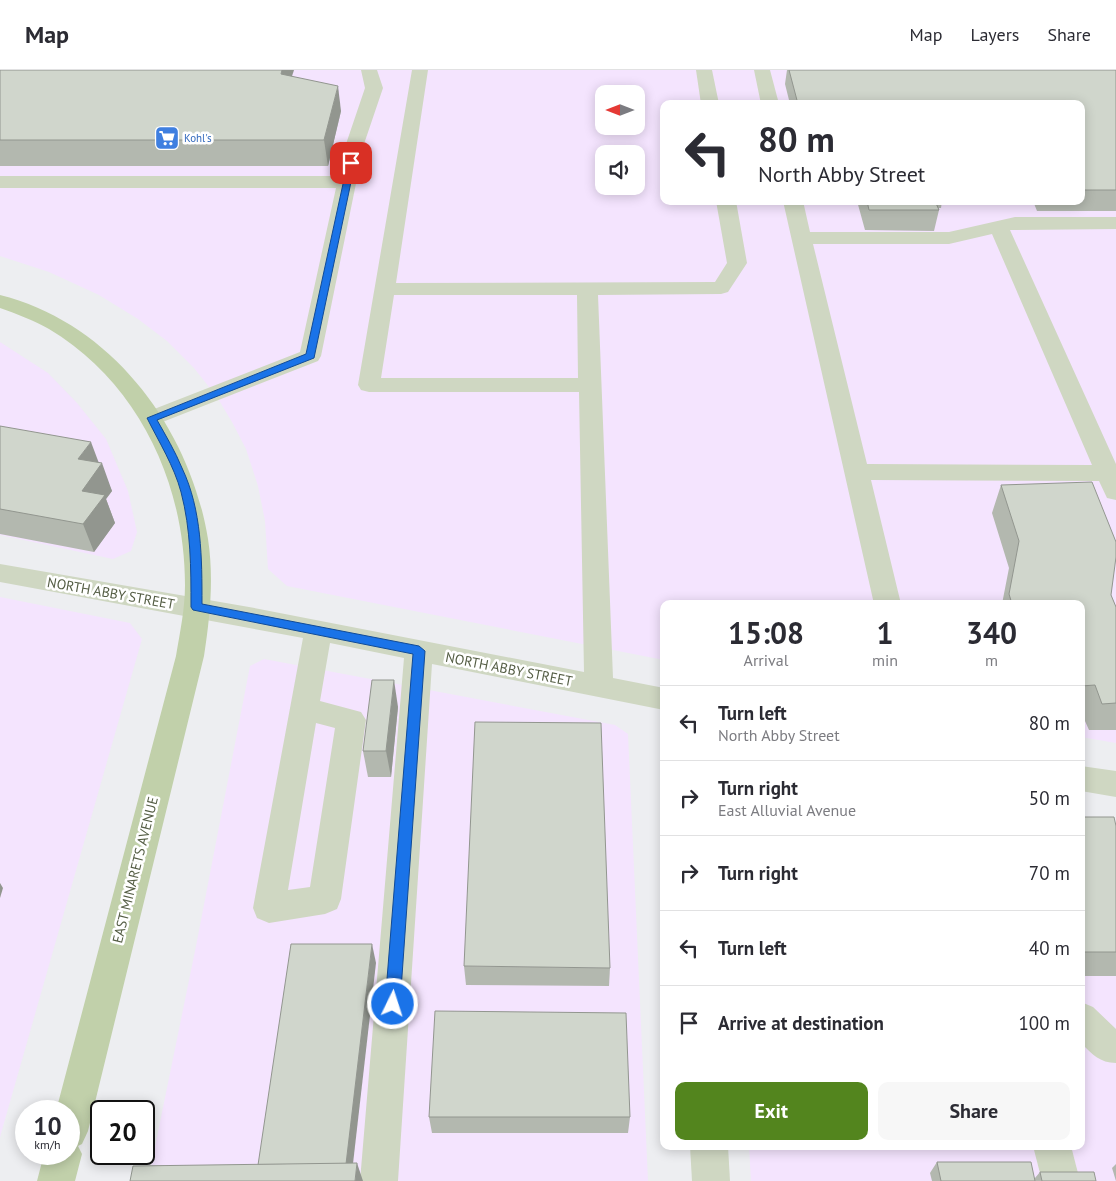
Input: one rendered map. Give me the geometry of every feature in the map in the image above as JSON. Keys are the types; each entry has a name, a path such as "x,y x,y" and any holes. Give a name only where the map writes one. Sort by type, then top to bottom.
{"main road":[{"name":"EAST MINARETS AVENUE","path":"0,301 28,311 62,328 110,364 136,394 152,418 178,468 186,492 197,550 197,607 190,656 77,1100"},
{"path":"56,1181 60,1165"}],"street":[{"path":"152,418 310,356 355,144 374,88 369,70"},
{"path":"420,70 369,384 590,385"},
{"path":"704,70 709,100"},
{"path":"762,70 769,100"},
{"path":"0,182 347,182"},
{"path":"385,289 721,288 737,263 727,205"},
{"path":"794,205 887,600"},
{"path":"802,238 949,238 1015,223 1116,223"},
{"path":"857,472 1112,482 999,227"},
{"path":"587,289 599,686"},
{"name":"NORTH ABBY STREET","path":"0,573 197,607 660,698"},
{"path":"303,708 350,720 326,898 269,908 303,708 318,631"},
{"path":"380,1181 419,651"},
{"path":"1085,779 1116,784"},
{"path":"1085,1022 1113,1046"},
{"path":"709,1150 711,1181"},
{"path":"1053,1150 1061,1181"}],"shaded area":[{"path":"0,70 1116,70 1116,743 1085,738 1085,600 660,600 660,659 287,586 268,569 265,521 258,486 246,449 217,397 194,368 167,341 138,319 99,295 49,272 0,256"},
{"path":"0,342 48,373 77,403 106,439 128,491 137,532 131,551 113,559 0,535"},
{"path":"0,597 130,623 142,639 0,1137"},
{"path":"264,659 615,725 628,734 648,1181 148,1181 151,1165 155,1165 155,1147 250,666"},
{"path":"1085,822 1116,827 1116,1181 751,1181 749,1150 1085,1150"}],"building":[{"name":"Kohl's","path":"0,70 282,70 281,74 338,86 324,140 0,140"},
{"path":"789,70 1116,70 1116,190 1085,190 1085,100 797,100"},
{"path":"868,205 937,205 939,210 869,210"},
{"path":"0,426 91,442 78,459 102,463 82,491 105,495 83,524 0,509"},
{"path":"1092,482 1116,542 1111,595 1116,607 1116,703 1102,704 1095,685 1085,686 1085,600 1011,600 1009,594 1019,541 1001,485"},
{"path":"372,680 394,680 386,751 363,751"},
{"path":"475,722 601,723 610,968 464,966"},
{"path":"1085,817 1114,817 1116,826 1116,952 1085,952"},
{"path":"291,944 372,944 346,1164 258,1165"},
{"path":"435,1011 626,1013 630,1117 429,1117"},
{"path":"937,1162 1031,1162 1035,1181 941,1181"},
{"path":"357,1163 355,1181 130,1181 133,1166"},
{"path":"1040,1172 1094,1172 1096,1181 1042,1181"}],"place":[{"name":"Kohl's","path":"167,138"}],"route":[{"path":"351,163 310,356 152,418 178,468 193,520 197,550 197,607 419,651 393,1004"}]}
